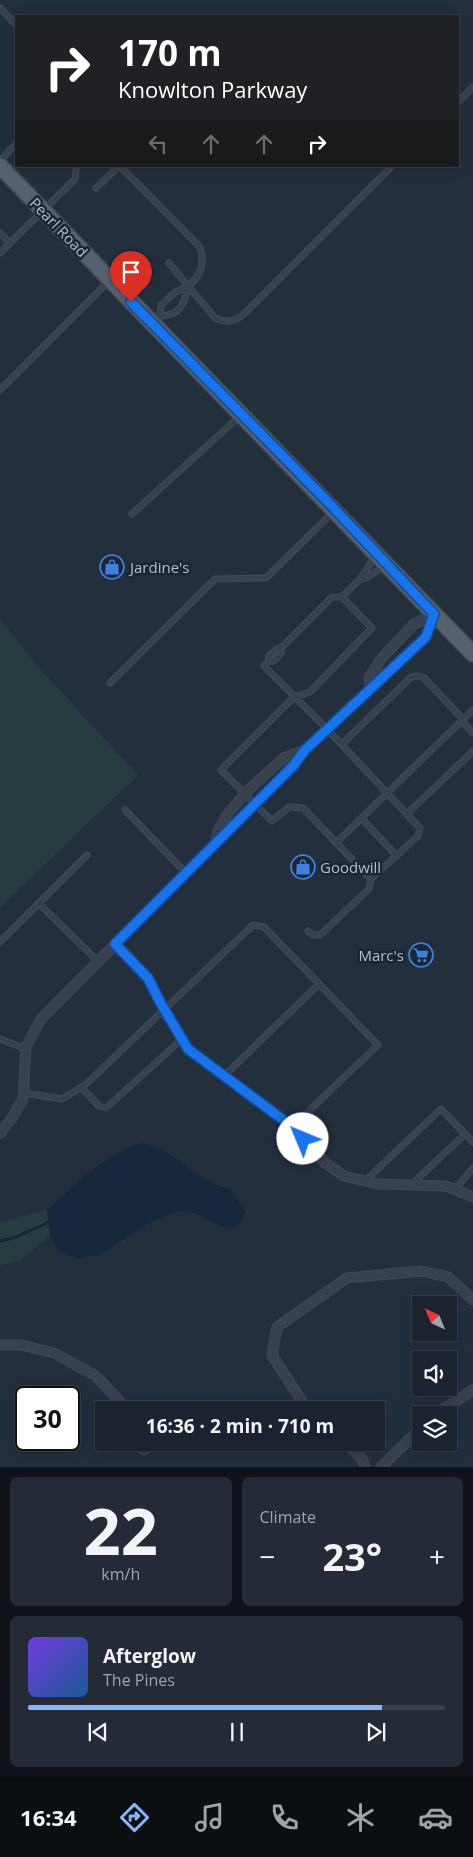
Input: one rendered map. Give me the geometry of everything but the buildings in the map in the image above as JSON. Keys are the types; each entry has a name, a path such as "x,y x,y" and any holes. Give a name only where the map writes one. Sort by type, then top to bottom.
{"main road":[{"name":"Pearl Road","path":"0,166 110,280 156,319 242,415 473,654"}],"street":[{"path":"370,688 369,678 381,659 414,624 434,614"},
{"path":"0,1133 12,1118 23,1099 26,1049 41,1019 215,846 294,765 305,750 426,637 434,614"},
{"path":"215,846 218,831 227,815 244,794 284,758 305,750"},
{"path":"115,944 148,978 164,1010 188,1049 292,1127 324,1162 344,1176 377,1184 446,1186 473,1197"},
{"path":"302,1401 272,1355 277,1327 347,1278 421,1271 448,1277 473,1300"},
{"path":"0,1346 21,1345 54,1353 96,1376 119,1401"},
{"path":"448,1406 473,1390"},
{"path":"381,1467 412,1437"},
{"path":"354,1451 362,1459 364,1467"}],"lane":[{"path":"0,8 15,24"},
{"path":"459,101 473,87"},
{"path":"0,161 15,145"},
{"path":"96,188 119,167"},
{"path":"121,167 199,246 203,255 202,268 188,286 185,302 171,314 156,319"},
{"path":"169,263 215,318 224,322 235,320 244,314 391,167"},
{"path":"0,253 75,178 76,170"},
{"path":"0,233 10,243"},
{"path":"0,390 110,280"},
{"path":"156,319 161,305 175,292 188,286"},
{"path":"132,514 242,415"},
{"path":"110,682 215,580 266,578 335,510"},
{"path":"308,931 313,935 320,935 369,889 371,879 418,836 420,828 342,744 264,666 269,661 274,661 281,653 281,648 332,597 342,597 382,560"},
{"path":"360,579 366,578 382,560"},
{"path":"342,597 372,628 310,692 294,696 221,770 272,821 289,807 303,808 371,879"},
{"path":"342,744 410,677 414,676 424,678 473,732"},
{"path":"336,842 473,710"},
{"path":"407,814 473,750"},
{"path":"125,810 186,873"},
{"path":"361,818 396,856"},
{"path":"0,942 86,855"},
{"path":"38,904 98,961"},
{"path":"24,1093 62,1099 81,1087 253,925 264,927 378,1045 292,1127"},
{"path":"223,1076 319,984"},
{"path":"0,1039 26,1049"},
{"path":"81,1087 99,1106 106,1108 182,1040"},
{"path":"365,1181 441,1109 473,1142"},
{"path":"411,1185 465,1134"},
{"path":"455,1189 473,1168"}],"green space":[{"path":"0,619 40,669 138,775 0,908"},
{"path":"47,1210 50,1235 19,1261 0,1265 0,1222"}],"water":[{"path":"142,1143 164,1151 203,1178 230,1189 246,1212 240,1223 231,1228 215,1224 195,1213 178,1211 148,1224 99,1255 77,1258 58,1251 50,1235 47,1210 80,1180 104,1162 116,1154"}],"waterway":[{"path":"0,1241 16,1237 49,1222"}],"place":[{"name":"Jardine's","path":"112,567"},
{"name":"Goodwill","path":"303,867"},
{"name":"Marc's","path":"421,955"}],"route":[{"path":"131,302 328,502 434,614 426,637 305,750 294,765 215,846 115,944 148,978 188,1049 290,1125 303,1139"}]}
